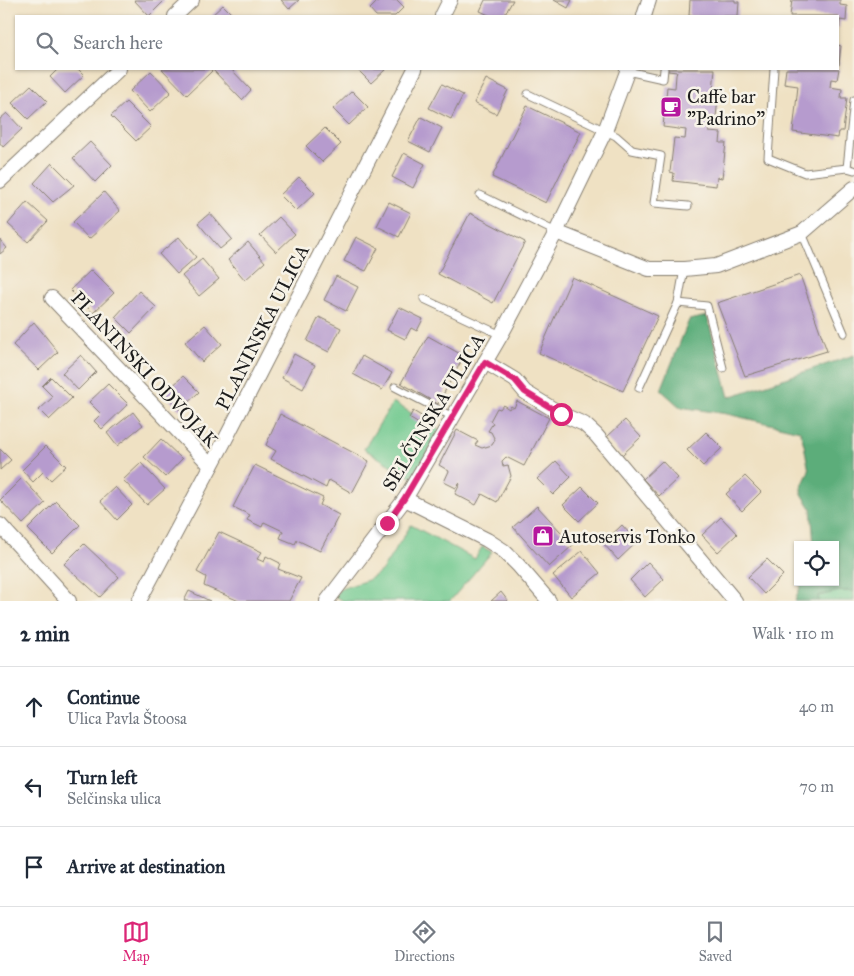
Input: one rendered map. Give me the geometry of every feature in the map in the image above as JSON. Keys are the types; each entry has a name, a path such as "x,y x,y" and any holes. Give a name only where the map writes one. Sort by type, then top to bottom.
{"street":[{"path":"176,15 192,0"},
{"path":"442,15 450,0"},
{"path":"644,15 649,0"},
{"path":"0,181 118,70"},
{"name":"PLANINSKA ULICA","path":"139,601 211,466 414,70"},
{"name":"SELČINSKA ULICA","path":"327,601 404,499 501,335 556,232 605,131 628,70"},
{"path":"556,232 649,268 684,269 716,266 802,233 854,188"},
{"name":"PLANINSKI ODVOJAK","path":"52,298 211,466"},
{"path":"485,362 515,380 525,392 561,414 584,424 596,435 735,601"},
{"path":"404,499 487,540 504,551 518,564 549,601"},
{"path":"0,525 69,601"}],"lane":[{"path":"628,70 663,79 664,70"},
{"path":"774,70 768,158 805,173 851,169 854,100"},
{"path":"528,94 616,136 632,150 661,156 654,203 688,206"},
{"path":"480,195 556,232"},
{"path":"802,233 844,333"},
{"path":"638,388 678,303 684,269"},
{"path":"424,299 501,335"},
{"path":"678,303 707,306 723,368"},
{"path":"395,387 452,418"}],"green space":[{"path":"707,316 729,397 854,355 854,591 839,591 818,596 819,601 795,601 801,586 839,586 839,541 814,541 811,508 802,494 801,488 809,471 800,431 727,414 680,407 661,390 689,320"},
{"path":"393,402 441,431 412,478 364,449"},
{"path":"411,525 475,559 482,547 492,552 450,601 344,601 334,596 340,589 368,580 382,570"},
{"path":"839,591 854,591 854,601 819,601 818,596"}],"building":[{"path":"134,0 165,0 150,15"},
{"path":"281,0 299,0 289,9"},
{"path":"379,0 397,0 404,7 396,15 375,15 370,9"},
{"path":"485,0 513,0 505,15 489,15 480,11"},
{"path":"554,0 572,0 568,8"},
{"path":"690,0 735,0 735,2 739,2 738,15 689,15"},
{"path":"792,0 840,0 840,5 847,6 846,21 840,20 839,28 839,15 790,15"},
{"path":"223,5 233,15 212,15"},
{"path":"839,45 841,46 839,65"},
{"path":"57,70 79,70 84,75 65,93 50,77"},
{"path":"163,70 212,71 187,95"},
{"path":"213,70 232,70 251,90 242,100"},
{"path":"358,70 385,70 371,83"},
{"path":"715,70 713,91 719,91 715,125 710,124 709,132 721,133 720,143 726,143 722,178 717,177 716,186 673,181 674,173 670,172 674,138 685,139 686,130 663,127 667,87 675,88 677,72 668,71"},
{"path":"786,70 839,70 837,80 831,79 830,87 842,89 841,98 847,98 843,131 839,131 838,138 793,132 798,86 784,84"},
{"path":"151,71 171,92 150,112 130,91"},
{"path":"486,79 508,90 496,114 474,103"},
{"path":"442,84 463,95 451,119 429,108"},
{"path":"31,85 47,101 28,119 12,103"},
{"path":"352,91 368,107 349,125 333,109"},
{"path":"126,102 151,127 136,141 111,116"},
{"path":"527,106 581,132 546,203 492,177"},
{"path":"7,113 22,129 3,147 0,143 0,119"},
{"path":"421,117 442,128 430,152 408,141"},
{"path":"325,128 341,144 322,162 306,146"},
{"path":"90,142 112,165 95,182 73,158"},
{"path":"404,153 425,164 413,188 392,177"},
{"path":"52,163 74,185 53,202 34,183"},
{"path":"299,177 315,193 296,211 280,195"},
{"path":"104,192 120,211 89,239 73,222"},
{"path":"27,202 48,221 28,242 8,224"},
{"path":"389,202 411,213 399,237 377,226"},
{"path":"210,213 232,239 220,249 198,223"},
{"path":"470,213 525,242 493,303 438,274"},
{"path":"279,217 295,234 276,252 260,235"},
{"path":"179,237 196,257 177,274 159,254"},
{"path":"356,237 378,248 366,271 344,261"},
{"path":"0,240 7,248 0,254"},
{"path":"248,242 265,262 245,280 228,260"},
{"path":"202,259 219,279 199,296 182,276"},
{"path":"91,270 114,293 93,313 70,290"},
{"path":"800,275 827,351 745,376 717,303"},
{"path":"336,276 358,287 346,311 324,300"},
{"path":"572,277 658,316 623,391 539,353"},
{"path":"139,291 156,307 131,333 115,317"},
{"path":"399,307 423,319 417,331 411,328 405,339 387,330"},
{"path":"319,317 341,328 329,352 307,341"},
{"path":"34,322 58,352 39,370 13,345"},
{"path":"205,325 222,344 202,362 185,342"},
{"path":"428,336 464,356 438,404 401,383"},
{"path":"294,354 315,365 303,389 282,378"},
{"path":"81,355 96,372 78,390 62,373"},
{"path":"362,356 392,373 382,390 353,374"},
{"path":"183,376 199,392 180,410 164,394"},
{"path":"51,377 72,398 49,420 39,410 53,397 42,386"},
{"path":"108,384 128,404 102,429 94,421 101,414 89,402"},
{"path":"517,401 549,418 524,466 506,457 502,461 503,466 508,465 511,476 497,502 482,494 476,505 455,494 460,484 456,488 444,482 449,471 439,465 457,430 478,441 475,445 482,448 492,445 495,440 491,432 488,431 493,423 490,421 497,408 500,409 503,405 509,409 511,406 514,408"},
{"path":"413,411 423,417 419,424 409,418"},
{"path":"133,412 143,425 117,446 107,433"},
{"path":"280,414 369,461 352,493 329,480 326,488 271,459 276,451 266,445"},
{"path":"625,420 641,437 622,455 606,438"},
{"path":"706,432 722,448 703,466 687,450"},
{"path":"161,439 182,459 165,477 144,457"},
{"path":"46,446 66,466 51,480 43,472 33,482 22,470"},
{"path":"0,449 11,460 0,470"},
{"path":"556,461 571,477 553,495 537,479"},
{"path":"662,461 678,478 659,496 643,479"},
{"path":"141,463 165,489 147,505 123,480"},
{"path":"255,465 323,498 320,505 339,515 320,551 297,540 295,544 280,538 283,531 264,522 262,527 247,520 250,515 233,507"},
{"path":"745,476 761,492 742,511 726,494"},
{"path":"22,478 45,503 23,524 0,500"},
{"path":"115,487 132,505 117,520 100,501"},
{"path":"582,487 598,503 579,521 563,505"},
{"path":"56,501 80,525 52,553 28,529"},
{"name":"Autoservis Tonko","path":"537,506 573,545 549,567 513,527"},
{"path":"721,517 737,534 718,552 702,535"},
{"path":"622,525 637,542 618,560 603,543"},
{"path":"219,532 262,552 257,559 264,562 266,556 280,563 278,569 301,578 289,601 239,601 204,586 206,577 197,572"},
{"path":"84,544 119,577 100,597 64,564"},
{"path":"582,551 600,573 571,597 553,575"},
{"path":"767,559 783,575 764,594 748,577"},
{"path":"648,562 664,579 645,597 630,580"},
{"path":"189,591 210,601 184,601"},
{"path":"501,592 508,601 491,601"}],"place":[{"name":"Caffe bar \"Padrino\"","path":"671,107"},
{"name":"Autoservis Tonko","path":"543,536"}],"route":[{"path":"387,523 404,499 485,362 515,380 525,392 561,414"}]}
